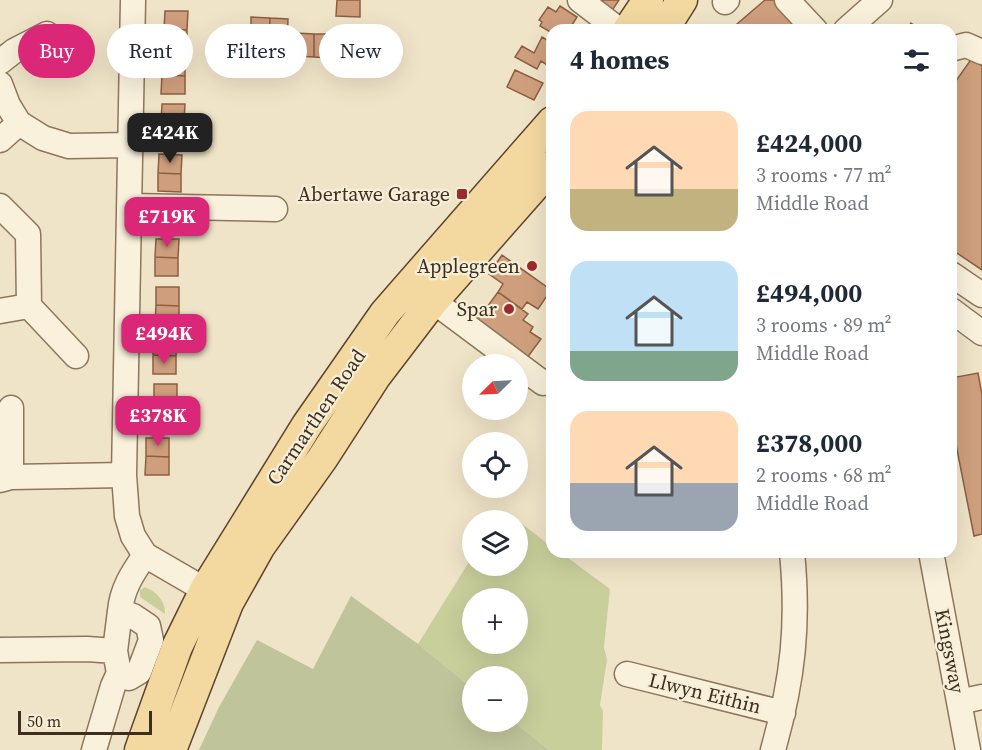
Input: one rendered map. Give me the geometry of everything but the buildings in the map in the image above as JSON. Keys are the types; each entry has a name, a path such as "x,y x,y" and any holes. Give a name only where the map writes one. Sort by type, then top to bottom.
{"main road":[{"path":"632,24 648,0"},
{"path":"667,24 682,0"},
{"name":"Carmarthen Road","path":"171,750 217,597 307,425 386,313 546,129"},
{"name":"Carmarthen Road","path":"140,750 177,647 260,546 322,459 375,377 433,301 546,173"}],"street":[{"path":"133,0 131,206 124,475 127,516 133,537 145,555 217,597"},
{"path":"580,0 611,24"},
{"path":"787,0 809,24"},
{"path":"853,24 880,0"},
{"path":"957,47 966,45 982,52"},
{"path":"0,62 18,49"},
{"path":"0,84 8,105 19,123 43,138 69,146 132,144"},
{"path":"0,140 19,123"},
{"path":"0,206 28,234 29,306 76,356"},
{"path":"131,206 275,210"},
{"path":"957,278 982,296"},
{"path":"433,301 543,383"},
{"path":"0,311 29,306"},
{"path":"957,314 982,333"},
{"path":"12,408 6,478 124,475"},
{"path":"94,750 113,686 127,614 121,598 127,581 145,555"},
{"path":"773,750 783,713 794,652 796,596 793,558"},
{"name":"Kingsway","path":"933,558 970,699 968,750"},
{"path":"0,650 87,649 117,662 129,678 139,672 152,640 148,626 127,614"},
{"name":"Llwyn Eithin","path":"627,674 783,713"}],"green space":[{"path":"528,529 546,542 546,558 568,558 610,589 604,647 607,660 600,705 603,711 602,750 549,750 526,732 528,666 462,666 462,680 418,644 462,573 462,576 528,576"},
{"path":"145,587 160,598 165,614 140,597 140,590"},
{"path":"351,596 418,644 462,680 462,732 526,732 549,750 199,750 219,707 257,640 313,669"}],"place":[{"name":"Abertawe Garage","path":"462,194"},
{"name":"Applegreen","path":"532,266"},
{"name":"Spar","path":"509,309"}]}
